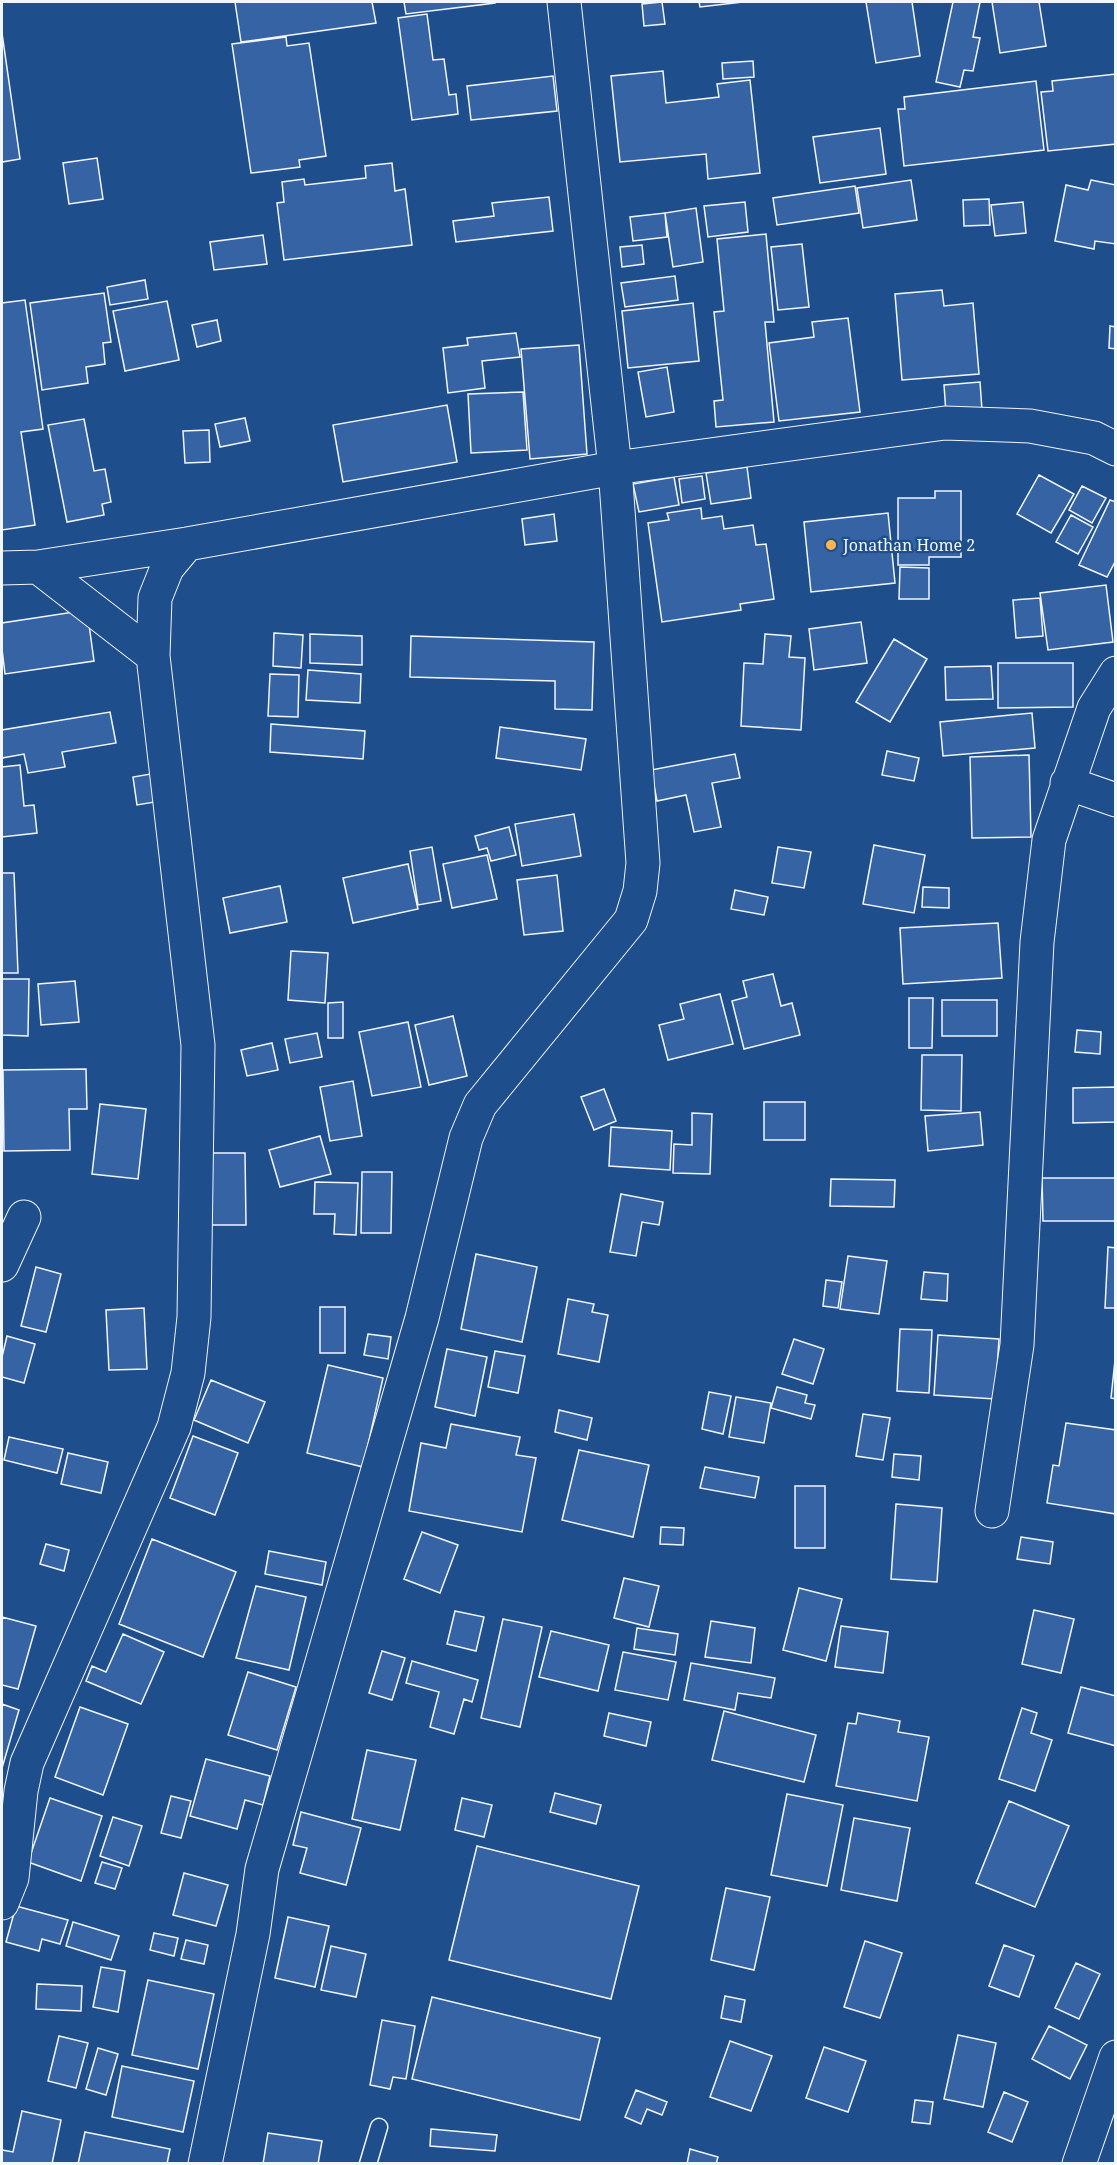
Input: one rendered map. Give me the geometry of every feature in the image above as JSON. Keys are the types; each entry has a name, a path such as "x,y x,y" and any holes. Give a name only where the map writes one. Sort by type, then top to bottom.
{"street":[{"path":"205,2163 253,1934 262,1869 422,1318 466,1138 480,1105 631,920 640,891 643,863 615,468 564,2"},
{"path":"2,568 38,567 187,544 615,468 945,423 1030,426 1094,438 1116,449"},
{"path":"2,1903 12,1878 11,1788 27,1763 174,1427 188,1373 194,1317 198,1045 153,656 155,598 167,568 187,544"},
{"path":"38,567 153,656"},
{"path":"992,1511 1017,1345 1037,942 1049,840 1094,708 1116,673"},
{"path":"1067,783 1116,800"},
{"path":"2,1265 24,1216"},
{"path":"1079,2163 1116,2057"}],"lane":[{"path":"368,2163 379,2127"}],"building":[{"path":"235,2 372,2 376,23 241,42"},
{"path":"404,2 495,2 495,3 406,14"},
{"path":"662,2 665,24 644,26 642,4"},
{"path":"699,2 743,2 700,7"},
{"path":"866,2 912,2 920,56 876,63"},
{"path":"953,2 980,2 973,37 980,38 973,71 964,70 960,87 936,82"},
{"path":"992,2 1039,2 1046,46 1000,53"},
{"path":"427,14 433,60 444,59 449,95 456,94 458,114 412,120 398,18"},
{"path":"2,33 20,159 2,162"},
{"path":"286,37 287,46 309,43 326,156 299,160 300,167 251,173 232,44"},
{"path":"753,61 754,77 723,79 722,63"},
{"path":"663,71 666,103 719,97 717,84 750,80 760,173 708,179 706,154 620,162 611,76"},
{"path":"1116,74 1116,144 1048,151 1041,92 1053,91 1052,81"},
{"path":"553,76 557,111 471,120 467,86"},
{"path":"1036,81 1044,150 904,166 898,109 905,109 904,97"},
{"path":"880,128 886,174 820,183 813,137"},
{"path":"97,158 103,199 69,204 63,163"},
{"path":"392,163 395,191 405,189 412,245 284,260 277,203 284,202 282,182 304,179 305,185 366,178 365,166"},
{"path":"911,180 917,220 863,228 857,188"},
{"path":"1091,180 1116,185 1116,244 1095,241 1094,249 1055,241 1066,185 1088,190"},
{"path":"855,186 859,213 777,225 773,198"},
{"path":"549,197 553,231 456,242 453,221 494,216 492,203"},
{"path":"989,199 990,225 964,226 963,200"},
{"path":"745,202 748,232 708,237 704,206"},
{"path":"1023,202 1026,233 995,236 991,205"},
{"path":"696,208 703,262 673,267 665,213"},
{"path":"665,213 667,237 633,241 630,217"},
{"path":"766,234 774,322 765,322 774,422 716,427 714,401 723,400 714,312 724,311 717,239"},
{"path":"263,235 267,264 214,270 210,242"},
{"path":"802,244 809,307 778,310 771,247"},
{"path":"642,245 644,264 622,267 620,247"},
{"path":"675,276 678,300 625,307 621,283"},
{"path":"145,280 148,299 110,305 107,287"},
{"path":"942,290 944,306 973,303 979,374 902,380 895,294"},
{"path":"104,293 111,342 103,343 105,364 86,367 88,383 42,390 30,303"},
{"path":"25,300 43,429 21,432 35,525 2,530 2,303"},
{"path":"167,301 179,360 125,371 113,311"},
{"path":"693,303 699,361 628,368 622,311"},
{"path":"848,318 860,412 779,421 769,343 814,337 812,322"},
{"path":"217,320 221,341 197,347 192,325"},
{"path":"1110,326 1116,327 1116,349 1109,348"},
{"path":"516,333 520,357 482,361 485,388 448,393 443,348 468,345 467,338"},
{"path":"579,345 587,454 530,459 521,349"},
{"path":"667,367 674,412 646,417 638,372"},
{"path":"980,382 982,410 946,413 944,385"},
{"path":"523,392 527,450 471,453 468,394"},
{"path":"447,405 457,462 343,482 333,425"},
{"path":"245,418 250,441 220,447 215,424"},
{"path":"84,419 94,471 105,469 111,502 102,504 104,515 67,522 48,425"},
{"path":"209,430 210,462 185,463 183,431"},
{"path":"747,467 751,498 711,504 706,473"},
{"path":"1039,475 1074,494 1051,533 1017,514"},
{"path":"702,476 705,499 682,503 679,479"},
{"path":"674,477 679,505 639,512 633,484"},
{"path":"1082,486 1106,498 1092,523 1069,510"},
{"path":"935,491 961,491 961,557 929,557 929,565 898,565 898,498 935,498"},
{"path":"1110,500 1116,502 1116,560 1107,577 1079,565"},
{"path":"701,508 702,519 722,516 724,529 753,525 756,545 766,544 774,599 740,604 741,610 662,622 648,523 669,520 667,513"},
{"path":"888,513 895,583 811,592 804,522"},
{"path":"554,514 557,541 525,545 522,519"},
{"path":"1071,515 1093,527 1078,554 1056,542"},
{"path":"900,567 929,568 929,599 899,599"},
{"path":"1106,585 1113,642 1048,650 1040,593"},
{"path":"1040,598 1043,636 1016,638 1013,600"},
{"path":"87,610 94,661 5,674 2,623"},
{"path":"861,622 867,663 814,670 809,629"},
{"path":"274,633 303,635 301,668 273,666"},
{"path":"310,634 362,636 362,665 310,663"},
{"path":"765,634 791,636 789,657 805,658 801,730 741,726 744,663 763,664"},
{"path":"411,636 594,642 592,710 555,709 555,681 410,677"},
{"path":"894,639 927,659 890,722 856,702"},
{"path":"998,663 1073,663 1073,707 998,708"},
{"path":"991,666 993,699 946,700 945,667"},
{"path":"308,670 361,674 360,703 306,700"},
{"path":"270,674 299,675 298,717 268,716"},
{"path":"110,712 116,743 62,752 65,767 28,773 24,754 2,758 2,730"},
{"path":"1032,713 1035,748 943,756 940,722"},
{"path":"271,724 365,731 363,759 270,752"},
{"path":"500,727 586,739 581,770 496,758"},
{"path":"887,751 919,758 914,781 882,775"},
{"path":"735,754 740,778 712,783 721,827 694,832 686,795 657,801 651,770"},
{"path":"1029,755 1031,837 972,838 970,757"},
{"path":"20,765 24,806 34,805 37,833 2,837 2,767"},
{"path":"156,773 161,801 137,805 133,777"},
{"path":"574,814 581,856 522,866 515,824"},
{"path":"509,827 516,855 491,861 487,848 479,850 475,836"},
{"path":"874,845 925,855 914,913 863,904"},
{"path":"432,847 441,901 418,905 410,851"},
{"path":"778,847 811,852 804,888 772,883"},
{"path":"487,855 497,899 452,908 443,864"},
{"path":"408,864 418,909 353,923 343,878"},
{"path":"2,873 14,873 18,973 2,973"},
{"path":"557,875 563,931 524,935 517,880"},
{"path":"280,886 287,922 230,933 223,898"},
{"path":"923,887 949,888 949,908 922,907"},
{"path":"735,890 768,897 764,915 731,909"},
{"path":"998,923 1002,978 903,984 900,928"},
{"path":"291,951 328,953 325,1003 288,1000"},
{"path":"773,974 781,1006 792,1003 800,1035 744,1049 732,1001 747,997 743,981"},
{"path":"2,979 29,979 28,1036 2,1035"},
{"path":"75,981 79,1022 41,1025 38,984"},
{"path":"720,994 733,1044 668,1060 659,1025 684,1019 680,1004"},
{"path":"909,998 933,998 932,1048 909,1048"},
{"path":"942,1000 997,1000 997,1036 942,1036"},
{"path":"343,1002 343,1038 328,1038 328,1003"},
{"path":"453,1016 467,1076 429,1085 415,1025"},
{"path":"408,1022 421,1087 372,1096 359,1032"},
{"path":"1077,1030 1101,1032 1100,1054 1075,1052"},
{"path":"317,1033 322,1057 290,1063 285,1039"},
{"path":"272,1043 278,1070 247,1076 241,1050"},
{"path":"922,1055 962,1055 961,1111 921,1110"},
{"path":"86,1069 87,1109 69,1109 70,1150 4,1151 3,1070"},
{"path":"353,1081 362,1136 330,1141 320,1087"},
{"path":"1116,1087 1116,1122 1073,1123 1073,1088"},
{"path":"604,1089 616,1121 594,1130 581,1097"},
{"path":"764,1102 805,1102 805,1140 764,1140"},
{"path":"100,1104 146,1109 138,1179 92,1174"},
{"path":"980,1112 983,1145 928,1151 925,1116"},
{"path":"692,1113 712,1114 710,1174 673,1173 674,1144 692,1145"},
{"path":"611,1127 672,1131 670,1170 609,1166"},
{"path":"320,1136 331,1174 280,1187 269,1150"},
{"path":"208,1153 245,1153 246,1225 209,1225"},
{"path":"362,1172 392,1172 391,1233 361,1233"},
{"path":"1042,1178 1116,1178 1116,1221 1043,1221"},
{"path":"831,1179 895,1180 894,1207 830,1206"},
{"path":"315,1182 358,1183 356,1235 334,1234 335,1214 314,1214"},
{"path":"621,1194 663,1202 659,1225 642,1222 636,1256 610,1252"},
{"path":"1108,1247 1116,1248 1116,1308 1105,1308"},
{"path":"476,1254 537,1267 522,1342 461,1329"},
{"path":"848,1256 887,1261 879,1314 840,1309"},
{"path":"36,1267 61,1274 46,1332 21,1326"},
{"path":"924,1272 948,1274 947,1301 921,1299"},
{"path":"826,1280 842,1282 838,1308 823,1306"},
{"path":"568,1299 594,1304 592,1312 608,1315 599,1362 558,1354"},
{"path":"320,1307 345,1307 345,1353 320,1353"},
{"path":"144,1308 147,1369 109,1370 106,1310"},
{"path":"900,1329 932,1330 929,1393 897,1391"},
{"path":"368,1334 391,1337 388,1359 364,1355"},
{"path":"938,1335 999,1339 995,1399 934,1395"},
{"path":"7,1336 35,1344 24,1383 2,1377 2,1357"},
{"path":"794,1339 824,1349 813,1384 782,1374"},
{"path":"447,1349 487,1357 475,1416 435,1407"},
{"path":"495,1351 525,1356 518,1393 488,1387"},
{"path":"1116,1351 1116,1399 1111,1398"},
{"path":"328,1365 383,1378 363,1467 307,1453"},
{"path":"211,1380 265,1402 248,1443 194,1420"},
{"path":"777,1387 807,1395 805,1403 815,1405 811,1419 771,1408"},
{"path":"709,1392 731,1396 723,1434 702,1429"},
{"path":"736,1397 771,1403 764,1443 729,1437"},
{"path":"559,1410 592,1418 587,1440 555,1432"},
{"path":"863,1414 890,1418 883,1460 856,1456"},
{"path":"1066,1423 1116,1430 1116,1514 1047,1503 1053,1465 1059,1466"},
{"path":"451,1424 520,1437 516,1455 536,1458 522,1532 409,1511 421,1443 446,1448"},
{"path":"193,1436 238,1453 215,1515 170,1498"},
{"path":"9,1437 63,1449 57,1473 4,1460"},
{"path":"579,1450 649,1465 633,1537 562,1520"},
{"path":"68,1453 108,1462 101,1493 61,1484"},
{"path":"894,1454 921,1456 919,1480 892,1477"},
{"path":"705,1467 759,1477 755,1498 700,1488"},
{"path":"795,1486 825,1486 825,1548 795,1548"},
{"path":"896,1504 942,1508 937,1582 891,1579"},
{"path":"661,1527 684,1528 683,1545 660,1544"},
{"path":"422,1532 458,1545 440,1593 404,1579"},
{"path":"1021,1537 1053,1542 1050,1564 1017,1559"},
{"path":"152,1539 236,1572 203,1657 119,1624"},
{"path":"46,1544 69,1550 64,1571 40,1564"},
{"path":"269,1551 326,1562 322,1585 265,1574"},
{"path":"624,1578 659,1586 649,1627 614,1618"},
{"path":"256,1586 306,1597 289,1670 236,1658"},
{"path":"799,1588 842,1599 826,1661 783,1650"},
{"path":"1034,1610 1074,1619 1061,1673 1022,1664"},
{"path":"455,1611 484,1617 476,1651 447,1644"},
{"path":"2,1617 36,1626 18,1689 2,1685"},
{"path":"503,1619 542,1627 520,1727 481,1718"},
{"path":"711,1621 755,1628 751,1663 705,1657"},
{"path":"841,1626 888,1632 883,1673 835,1667"},
{"path":"637,1628 678,1634 675,1655 634,1649"},
{"path":"551,1631 609,1645 598,1691 539,1677"},
{"path":"123,1634 164,1652 141,1704 86,1681 92,1666 106,1672"},
{"path":"382,1651 405,1658 392,1700 369,1693"},
{"path":"623,1652 676,1662 668,1700 615,1690"},
{"path":"412,1661 478,1680 472,1702 464,1699 454,1734 430,1727 439,1692 406,1683"},
{"path":"691,1663 775,1678 771,1698 738,1693 735,1710 684,1700"},
{"path":"248,1672 296,1687 277,1750 228,1735"},
{"path":"1081,1687 1116,1696 1116,1746 1068,1733"},
{"path":"2,1704 19,1710 2,1768"},
{"path":"80,1707 128,1724 103,1795 55,1777"},
{"path":"1022,1708 1037,1713 1031,1733 1052,1740 1035,1791 999,1779"},
{"path":"724,1711 816,1735 804,1782 712,1760"},
{"path":"609,1713 651,1722 646,1746 604,1736"},
{"path":"858,1713 900,1721 898,1732 929,1737 917,1801 836,1786 848,1723 856,1724"},
{"path":"367,1750 416,1760 400,1830 352,1819"},
{"path":"206,1759 270,1776 263,1805 245,1800 237,1829 190,1816"},
{"path":"555,1793 601,1805 596,1824 550,1812"},
{"path":"787,1794 843,1805 827,1886 771,1875"},
{"path":"171,1796 191,1801 181,1838 161,1833"},
{"path":"50,1798 102,1816 81,1881 28,1862"},
{"path":"462,1798 492,1805 484,1837 455,1830"},
{"path":"1009,1801 1069,1826 1035,1907 976,1883"},
{"path":"301,1812 361,1828 346,1885 300,1873 307,1848 293,1845"},
{"path":"113,1817 142,1826 129,1866 100,1856"},
{"path":"854,1818 910,1828 897,1901 841,1890"},
{"path":"477,1846 639,1886 611,1999 449,1960"},
{"path":"102,1862 122,1868 115,1889 95,1883"},
{"path":"184,1873 228,1885 216,1926 173,1915"},
{"path":"726,1888 770,1897 754,1970 711,1960"},
{"path":"16,1906 68,1920 60,1944 42,1939 39,1951 6,1942"},
{"path":"288,1917 329,1926 315,1987 275,1978"},
{"path":"73,1922 119,1936 111,1960 66,1946"},
{"path":"154,1933 178,1938 174,1956 150,1950"},
{"path":"186,1940 208,1945 204,1964 181,1959"},
{"path":"865,1941 902,1953 880,2018 844,2007"},
{"path":"1004,1945 1034,1956 1019,1997 989,1986"},
{"path":"331,1946 366,1954 356,1997 321,1990"},
{"path":"1076,1963 1100,1974 1079,2019 1055,2008"},
{"path":"101,1967 125,1971 118,2012 93,2007"},
{"path":"148,1980 214,1994 198,2069 132,2055"},
{"path":"37,1984 82,1986 81,2011 36,2009"},
{"path":"725,1996 745,2000 741,2022 721,2018"},
{"path":"432,1997 600,2038 580,2120 412,2079"},
{"path":"382,2020 415,2026 406,2079 393,2077 390,2089 370,2085"},
{"path":"1049,2026 1087,2045 1070,2079 1032,2059"},
{"path":"958,2035 996,2043 983,2107 944,2099"},
{"path":"59,2036 88,2043 76,2088 48,2081"},
{"path":"730,2041 772,2056 751,2111 710,2097"},
{"path":"824,2047 866,2061 848,2112 806,2098"},
{"path":"98,2048 118,2054 106,2095 86,2089"},
{"path":"122,2066 194,2081 183,2132 112,2117"},
{"path":"636,2090 667,2102 662,2115 647,2109 641,2124 625,2117"},
{"path":"1004,2092 1028,2102 1012,2142 988,2132"},
{"path":"915,2100 933,2102 930,2124 912,2122"},
{"path":"22,2111 61,2120 52,2164 2,2164 2,2150 13,2152"},
{"path":"431,2129 497,2135 495,2151 430,2146"},
{"path":"85,2132 170,2149 167,2164 78,2164"},
{"path":"268,2133 322,2141 318,2164 263,2164"},
{"path":"690,2149 718,2157 716,2164 687,2164"}],"place":[{"name":"Jonathan Home 2","path":"831,545"}]}
